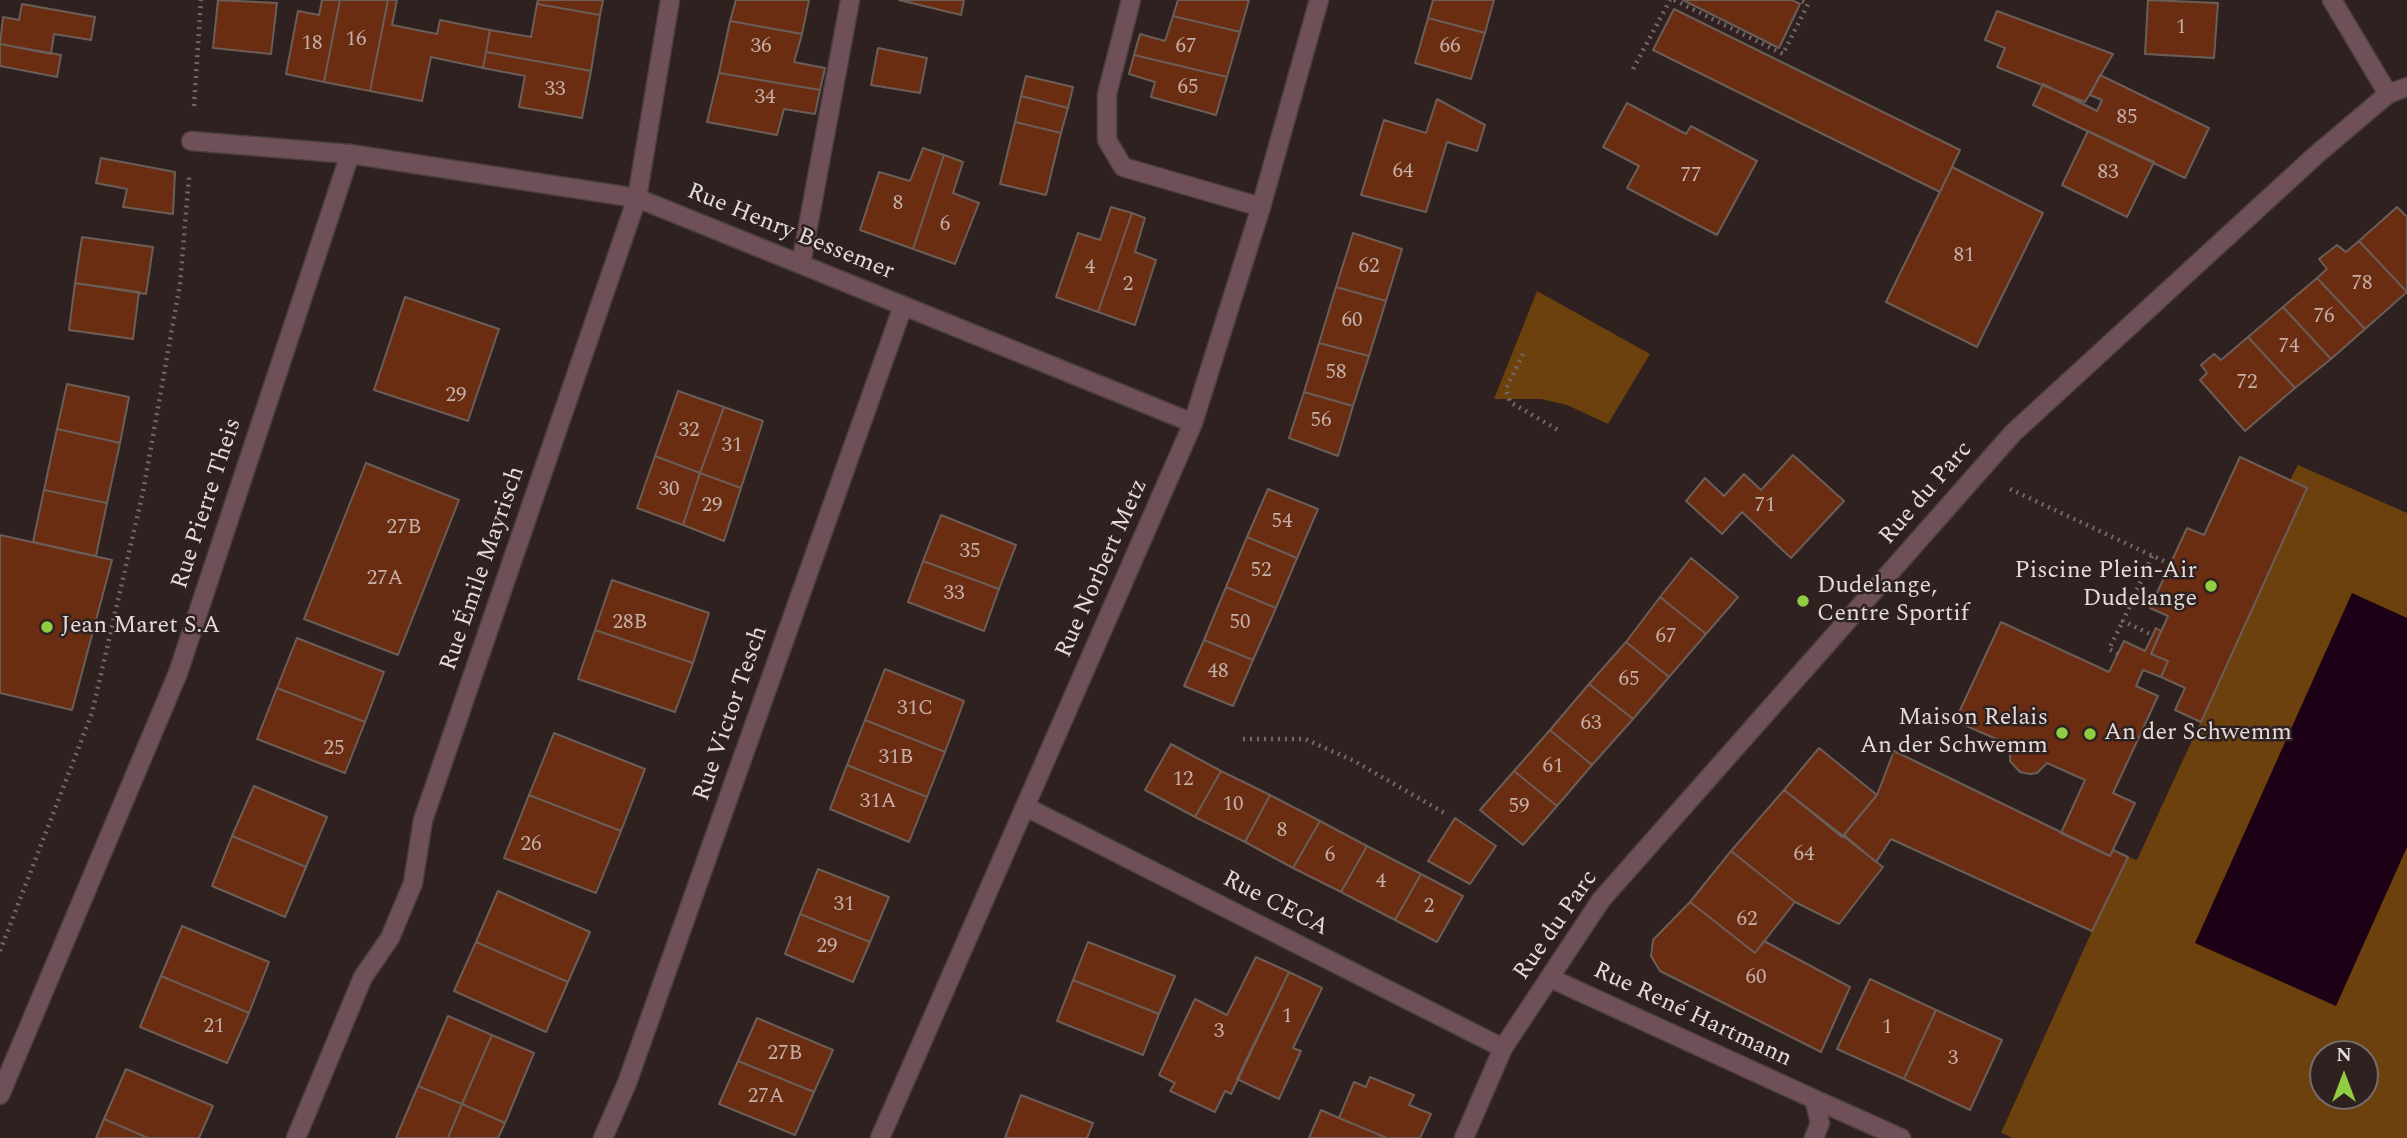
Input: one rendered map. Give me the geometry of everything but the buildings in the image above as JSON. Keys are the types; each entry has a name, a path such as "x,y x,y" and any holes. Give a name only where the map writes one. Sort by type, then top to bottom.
{"street":[{"name":"Rue Émile Mayrisch","path":"296,1138 363,977 390,938 413,883 424,820 637,198 670,0"},
{"path":"801,264 850,0"},
{"path":"1131,0 1107,94 1107,140 1123,167 1261,207"},
{"name":"Rue Norbert Metz","path":"880,1138 1193,423 1261,207 1319,0"},
{"path":"2332,0 2388,94"},
{"name":"Rue du Parc","path":"1464,1138 1503,1048 1601,900 1978,473 2042,405 2316,155 2388,94 2407,87"},
{"name":"Rue Henry Bessemer","path":"191,141 350,154 637,198 1193,423"},
{"name":"Rue Pierre Theis","path":"0,1096 178,673 350,154"},
{"name":"Rue Victor Tesch","path":"603,1138 627,1083 903,306"},
{"name":"Rue CECA","path":"1026,807 1503,1048"},
{"name":"Rue René Hartmann","path":"1550,978 1901,1138"},
{"path":"1814,1099 1820,1123 1814,1138"}],"path":[{"path":"0,951 92,713 143,492 180,284 201,0"},
{"path":"1633,69 1672,0 1783,54 1808,4 1800,0"},
{"path":"1523,354 1506,389 1510,402 1558,430"},
{"path":"1978,473 2170,564"},
{"path":"2118,654 2109,649 2152,556"},
{"path":"2123,621 2152,635"},
{"path":"1243,739 1305,739 1354,761 1448,815"}],"shaded area":[{"path":"1537,291 1650,354 1608,424 1567,405 1541,399 1494,399"},
{"name":"Piscine Plein-Air Dudelange","path":"2240,457 2290,480 2298,465 2407,513 2407,1138 2013,1138 2001,1133 2092,931 2128,857 2137,860 2200,723 2175,710 2185,688 2161,677 2168,661 2151,654 2168,616 2150,608 2187,528 2204,535"},
{"path":"2352,593 2407,618 2407,847 2336,1006 2195,943"}],"place":[{"name":"Piscine Plein-Air Dudelange","path":"2211,586"},
{"name":"Dudelange, Centre Sportif","path":"1803,601"},
{"name":"Jean Maret S.A","path":"47,627"},
{"name":"Maison Relais An der Schwemm","path":"2062,733"},
{"name":"An der Schwemm","path":"2090,734"}]}
